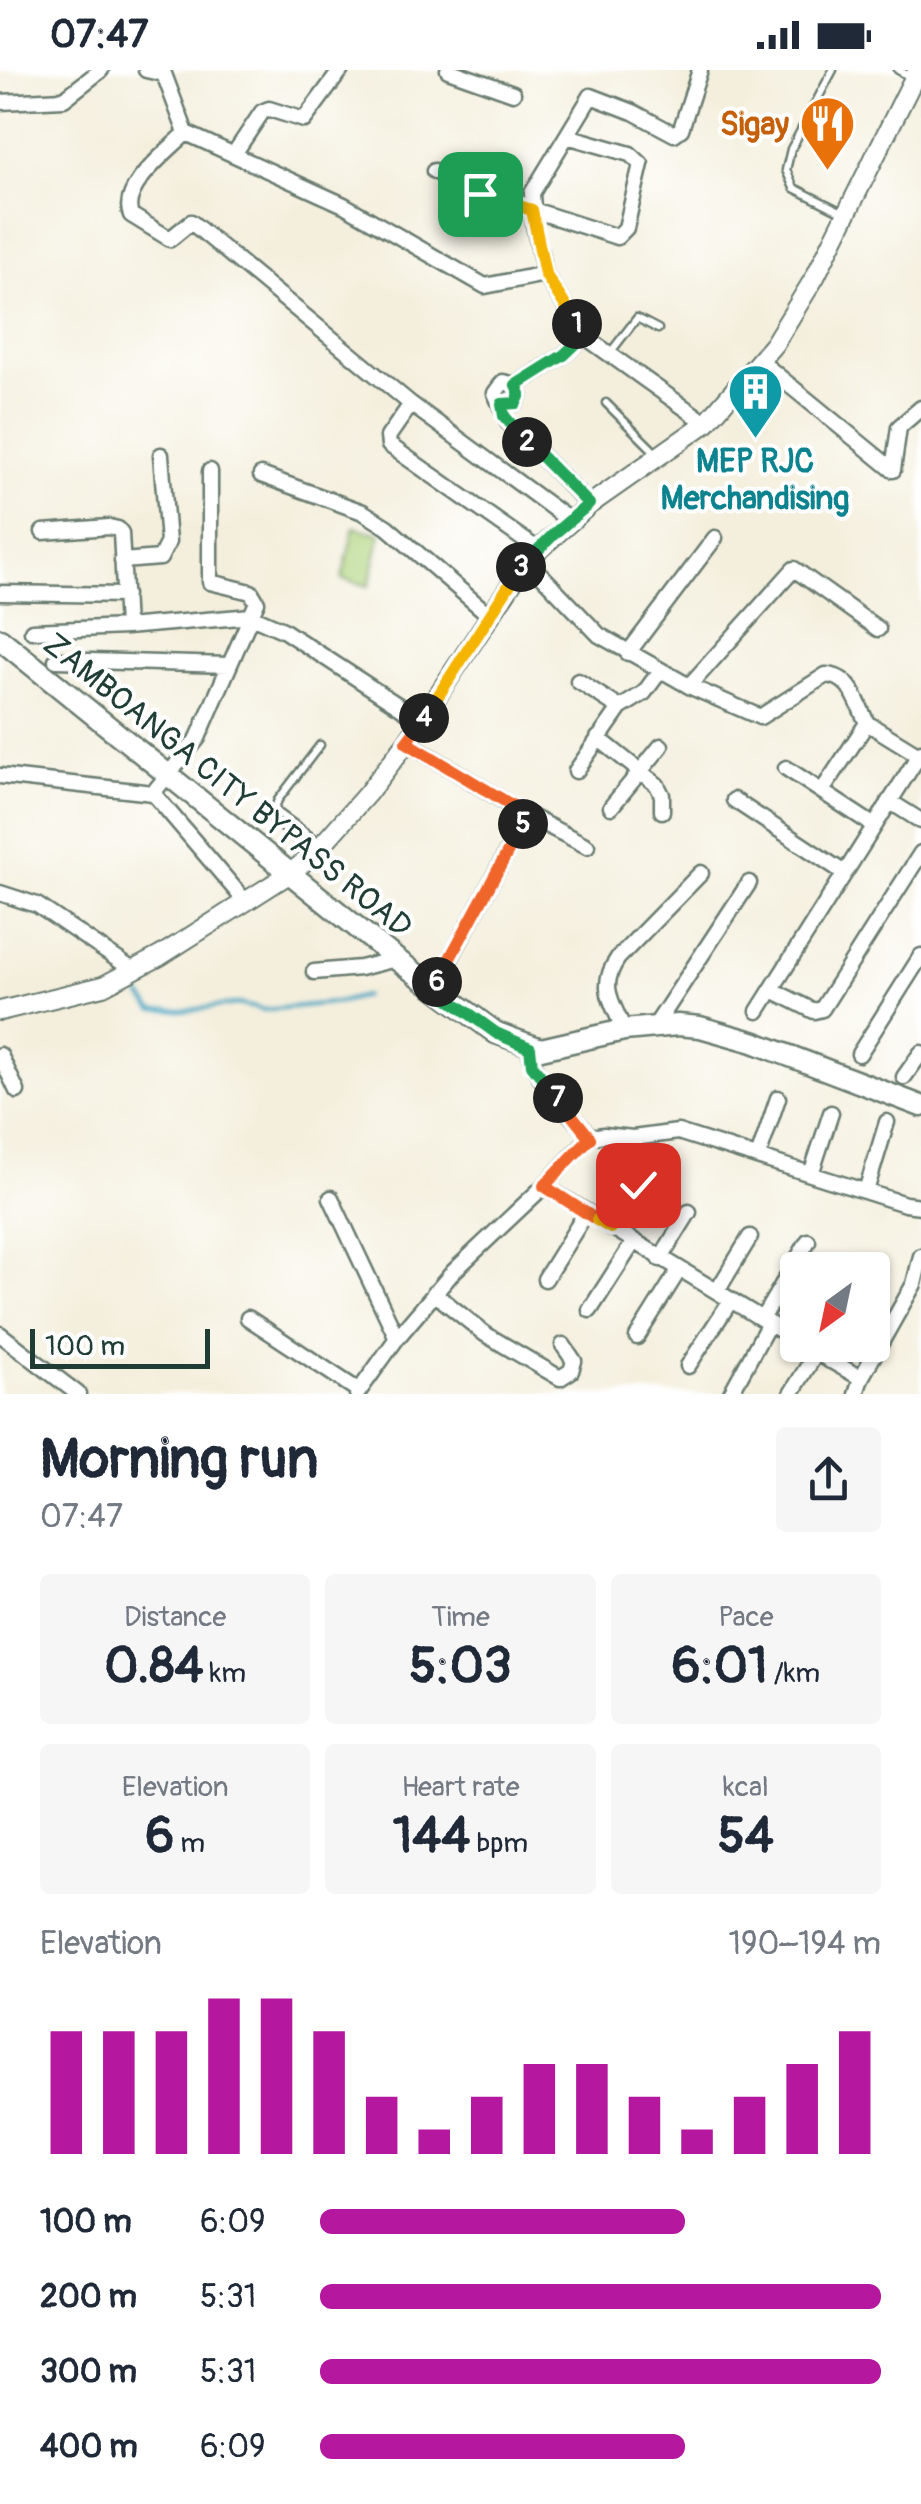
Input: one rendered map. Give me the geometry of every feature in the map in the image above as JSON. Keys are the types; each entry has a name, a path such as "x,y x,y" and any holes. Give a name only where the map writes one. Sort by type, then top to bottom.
{"main road":[{"name":"ZAMBOANGA CITY BYPASS ROAD","path":"0,639 396,959 496,1033 530,1048"},
{"path":"530,1048 552,1049 624,1030 656,1026 700,1028 753,1042 921,1106"}],"street":[{"path":"0,102 64,100 101,70"},
{"path":"146,70 165,72 186,133 344,205 485,286 545,274"},
{"path":"234,154 266,109 300,119 308,117 341,70"},
{"path":"448,70 485,76 513,94"},
{"path":"700,70 681,130 674,134 591,96 536,183 532,210 545,274 584,336 706,422"},
{"path":"0,1010 74,996 134,970 289,874 317,850 422,721 488,614 532,555 589,504 706,422 760,361 792,318 848,215 910,73"},
{"path":"186,133 140,178 129,200 132,215 170,239 191,222 411,404 569,520"},
{"path":"434,172 480,194 616,237 626,228 641,164 630,154 567,136"},
{"path":"584,336 564,355 516,385 519,399 512,406 502,404 508,422 589,504"},
{"path":"760,361 892,470 899,426 921,408"},
{"path":"411,404 388,437 389,445 532,555 587,625 660,671 760,716 832,674 848,684 867,724 920,754 758,1011"},
{"path":"122,561 160,558 168,542 161,455"},
{"path":"153,793 198,738 257,602 251,592 210,582 210,471"},
{"path":"261,475 363,512 488,614"},
{"path":"43,532 114,528 121,533 126,627"},
{"path":"628,653 716,538"},
{"path":"689,686 794,569 878,629"},
{"path":"0,593 125,596"},
{"path":"32,631 252,616 283,630 422,721"},
{"path":"56,660 230,665"},
{"path":"576,771 620,708 644,693 660,671"},
{"path":"578,680 620,708"},
{"path":"822,791 867,724"},
{"path":"598,738 661,789 662,811"},
{"path":"406,742 587,846"},
{"path":"611,807 661,746"},
{"path":"786,768 873,826"},
{"path":"0,776 153,793 245,901"},
{"path":"734,800 843,872"},
{"path":"890,801 921,821"},
{"path":"434,988 528,815"},
{"path":"772,990 800,1006 822,1010 921,852"},
{"path":"624,1030 606,985 610,971 701,873"},
{"path":"656,1026 749,883"},
{"path":"0,893 37,905 134,970"},
{"path":"314,972 360,968 396,959"},
{"path":"859,1054 918,967"},
{"path":"530,1048 537,1073 590,1138"},
{"path":"904,1077 921,1053"},
{"path":"0,1054 17,1090"},
{"path":"758,1157 778,1098"},
{"path":"810,1174 830,1113"},
{"path":"866,1191 887,1122"},
{"path":"248,1318 358,1393 434,1293 590,1138 604,1134 633,1138 678,1132 921,1206"},
{"path":"611,1228 638,1185"},
{"path":"544,1186 780,1330"},
{"path":"331,1198 397,1338"},
{"path":"660,1258 689,1212"},
{"path":"544,1279 586,1213"},
{"path":"717,1291 750,1237"},
{"path":"731,1393 808,1241"},
{"path":"590,1310 633,1243"},
{"path":"856,1394 860,1378 914,1284 921,1256"},
{"path":"636,1337 679,1270"},
{"path":"434,1293 485,1334 560,1378 571,1371 574,1361 564,1345"},
{"path":"688,1366 731,1300"},
{"path":"0,1334 78,1394"},
{"path":"792,1394 801,1362"},
{"path":"832,1362 860,1378"}],"lane":[{"path":"833,70 791,149 786,170 794,188 848,215"},
{"path":"609,354 637,318 658,329"},
{"path":"606,403 658,456"},
{"path":"317,850 273,821 273,809 320,744"},
{"path":"273,809 317,850"}],"green space":[{"path":"354,527 381,534 369,586 342,579"}],"waterway":[{"path":"18,906 37,913"},
{"path":"128,979 153,1010 183,1011 238,1004 264,1010 364,996"}],"place":[{"name":"Sigay","path":"828,173"},
{"name":"MEP RJC Merchandising","path":"755,441"}],"route":[{"path":"480,194 532,210 545,274 584,336 549,366 516,385 520,394 516,403 502,404 508,422 589,504 526,560 406,742 528,815 434,988 496,1033 530,1048 537,1073 590,1138 544,1186 611,1228 638,1185"}]}
